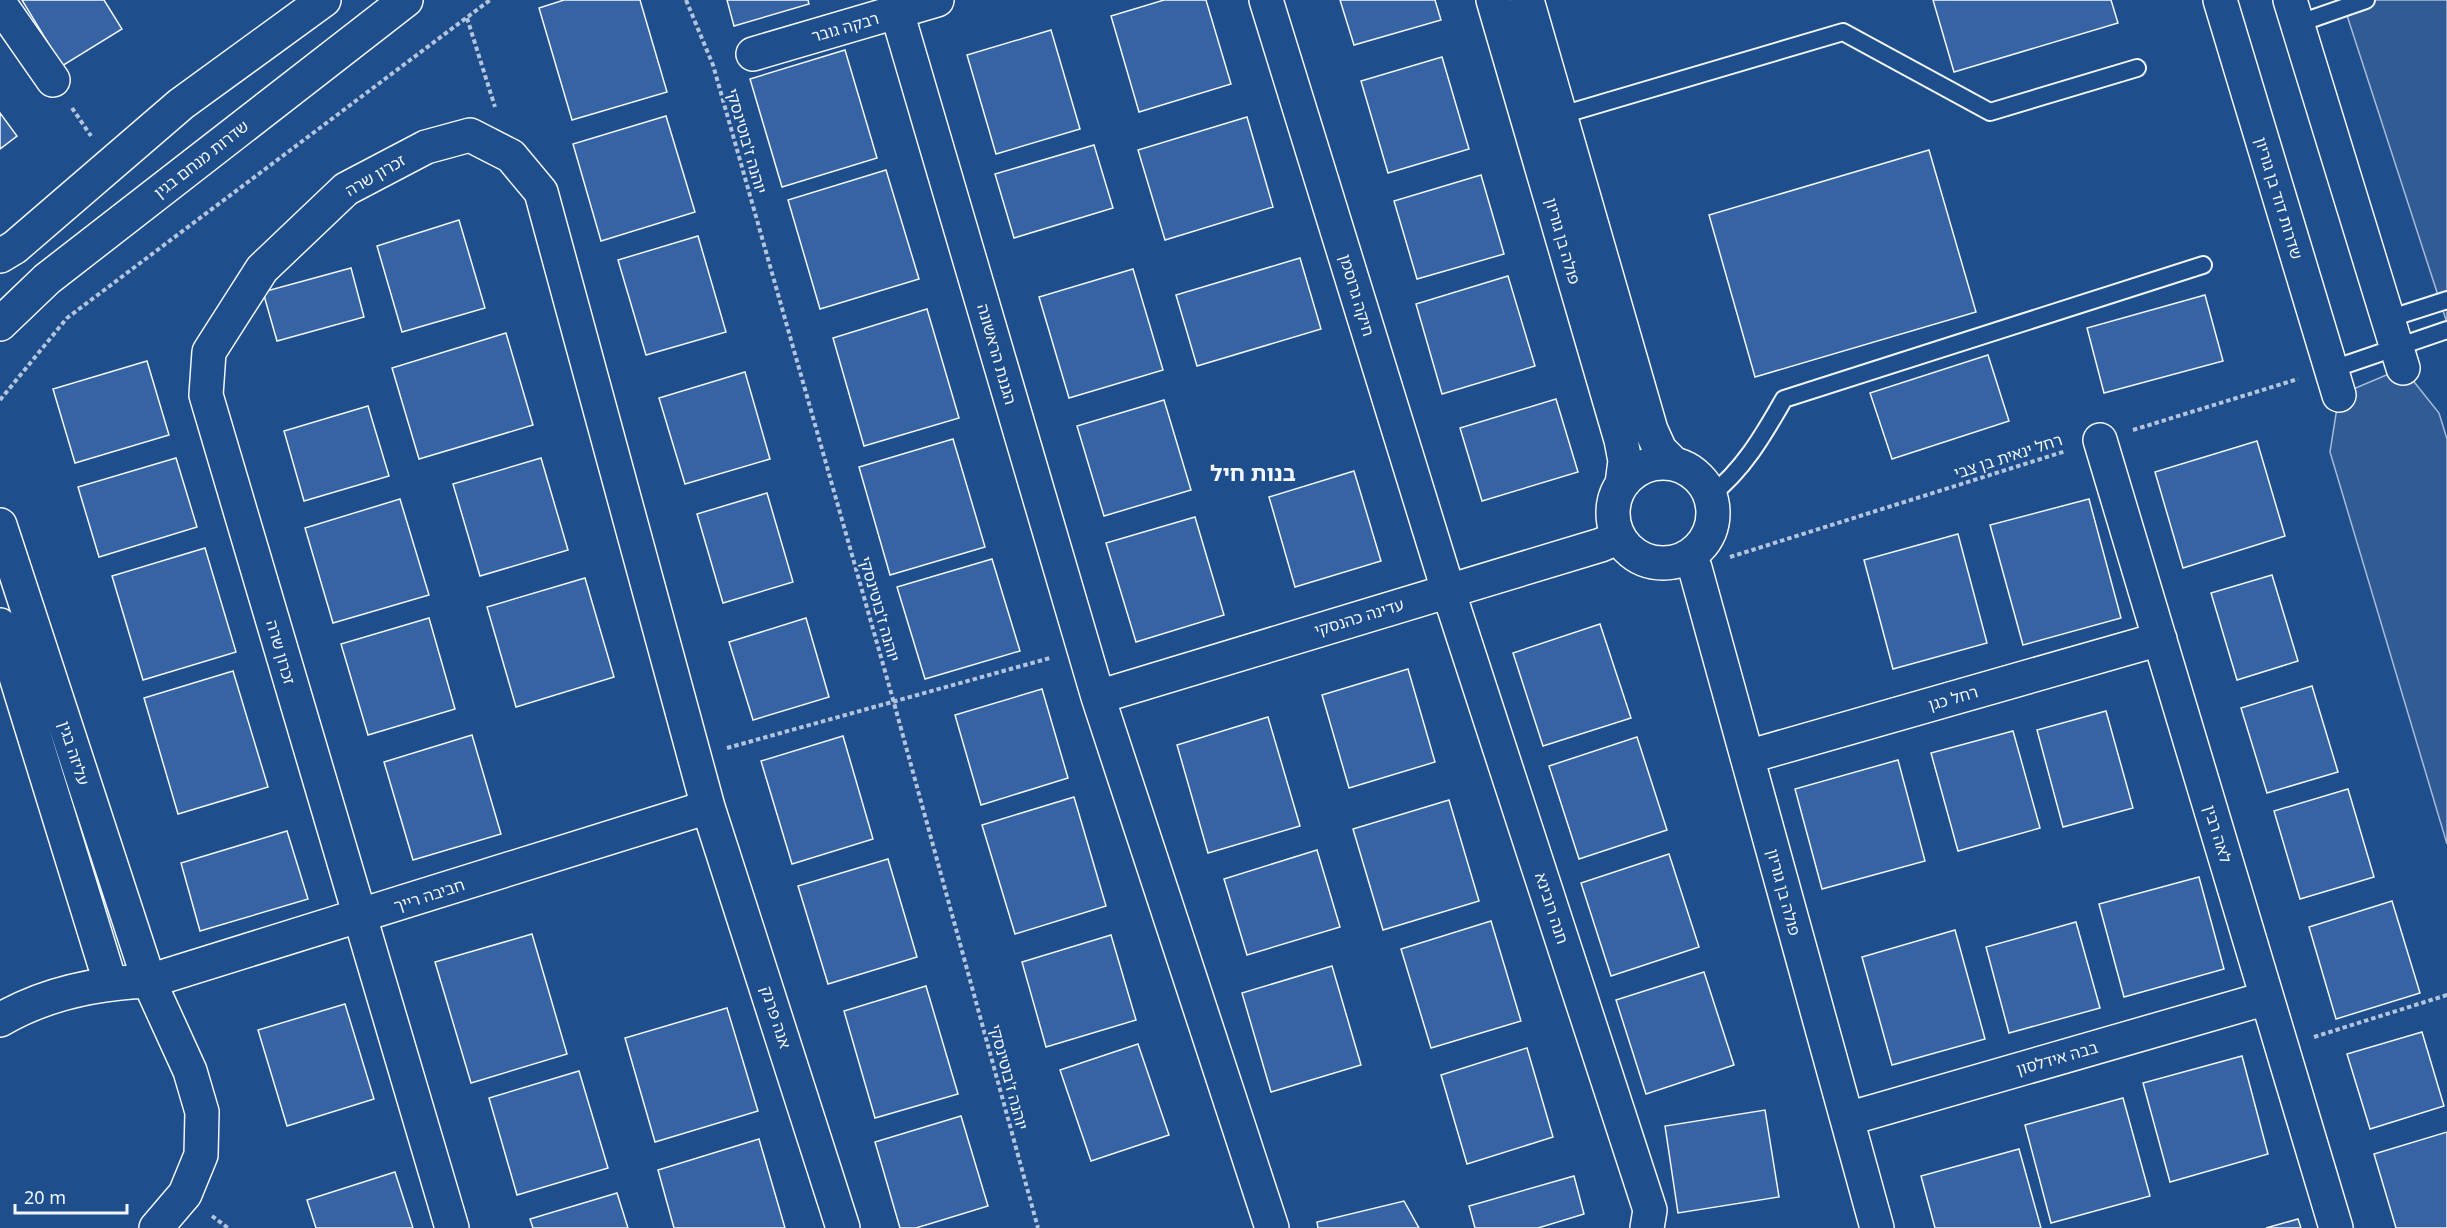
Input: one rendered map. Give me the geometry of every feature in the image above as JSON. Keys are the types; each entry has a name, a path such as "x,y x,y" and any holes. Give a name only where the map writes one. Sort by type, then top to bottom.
{"street":[{"path":"0,256 15,247 181,104 324,0"},
{"name":"שדרות מנחם בגין","path":"0,324 47,279 406,0"},
{"name":"רבקה גובר","path":"753,54 936,0"},
{"name":"חיקה גרוסמן","path":"1266,0 1448,590"},
{"name":"פולה בן גוריון","path":"1492,0 1621,440 1625,461 1622,484"},
{"name":"פולה בן גוריון","path":"1527,0 1651,430 1660,450 1673,464"},
{"name":"שדרות דוד בן גוריון","path":"2220,0 2334,382"},
{"path":"0,4 53,80"},
{"name":"הגננת הראשונה","path":"897,12 1098,697"},
{"path":"2293,12 2396,345"},
{"name":"זכרון שרה","path":"359,916 206,395 209,352 262,269 346,189 426,147 470,135 511,156 542,192 708,807"},
{"name":"לאה רבין","path":"2100,440 2336,1228"},
{"path":"1673,464 1695,476 1710,496 1713,513 1709,530 1691,562 1657,563 1641,559 1628,549 1619,537 1614,524 1613,510 1622,484 1632,473 1645,466 1673,464"},
{"name":"עליזה בגין","path":"0,525 149,981 190,1071 202,1112 201,1155 185,1194 156,1228"},
{"name":"עדינה כהנסקי","path":"1098,697 1601,545 1619,537"},
{"name":"פולה בן גוריון","path":"1691,562 1877,1228"},
{"name":"חנה רובינא","path":"1448,590 1650,1210 1647,1228"},
{"name":"עליזה בגין","path":"0,625 110,982"},
{"name":"רחל כגן","path":"1747,757 2160,639"},
{"path":"1098,697 1272,1228"},
{"name":"חביבה רייך","path":"149,981 708,807"},
{"name":"אנה פרנק","path":"708,807 843,1228"},
{"path":"359,916 452,1228"},
{"path":"3,1011 56,994 110,982 149,981"},
{"name":"בבה אידלסון","path":"1847,1119 2267,998"}],"lane":[{"path":"2293,12 2366,0"},
{"path":"1528,125 1843,32 1990,112 2138,68"},
{"path":"1710,496 1730,481 1758,445 1784,399 2203,266"},
{"path":"2334,382 2396,345 2447,300"},
{"path":"2396,345 2447,330"}],"path":[{"path":"0,400 67,318 490,0"},
{"name":"יוהנה ז'בוטינסקי","path":"686,0 713,65 894,703 1038,1228"},
{"path":"467,18 511,156"},
{"path":"53,80 110,166"},
{"name":"רחל ינאית בן צבי","path":"1691,562 2100,440 2334,382"},
{"path":"695,756 894,703 1084,648"},
{"path":"2282,1047 2447,995"}],"shaded area":[{"path":"2342,0 2447,0 2447,323"},
{"path":"2403,368 2439,413 2447,439 2447,844 2330,452 2339,395"}],"building":[{"path":"22,0 104,0 122,29 62,66"},
{"path":"564,0 640,0 667,92 572,120 539,8"},
{"path":"727,0 808,0 809,4 734,26"},
{"path":"1164,0 1206,0 1231,84 1139,112 1111,16"},
{"path":"1340,0 1435,0 1441,20 1354,45"},
{"path":"1933,0 2111,0 2118,23 1954,72"},
{"path":"1051,30 1080,129 996,154 967,55"},
{"path":"845,50 877,158 782,187 750,79"},
{"path":"1442,57 1469,149 1388,173 1361,81"},
{"path":"0,113 17,136 0,149"},
{"path":"666,116 695,212 601,241 573,144"},
{"path":"1247,117 1273,207 1165,240 1138,150"},
{"path":"1094,145 1113,208 1014,238 995,174"},
{"path":"1929,150 1976,312 1755,377 1709,215"},
{"path":"886,170 919,279 820,309 788,200"},
{"path":"1481,175 1504,254 1417,279 1394,201"},
{"path":"459,220 485,308 402,332 377,246"},
{"path":"698,236 726,332 646,355 618,260"},
{"path":"1300,258 1321,329 1197,366 1176,295"},
{"path":"351,268 364,317 277,341 263,292"},
{"path":"1133,269 1163,370 1069,398 1039,297"},
{"path":"1508,276 1535,366 1442,394 1416,304"},
{"path":"2205,295 2223,361 2104,393 2087,328"},
{"path":"927,309 959,418 864,446 833,338"},
{"path":"506,333 533,425 419,459 392,368"},
{"path":"1988,355 2009,421 1892,459 1870,393"},
{"path":"147,361 169,435 75,463 53,389"},
{"path":"745,372 770,459 685,484 659,398"},
{"path":"1556,399 1578,472 1482,501 1460,428"},
{"path":"1164,400 1191,490 1104,516 1077,426"},
{"path":"368,406 389,476 304,501 284,431"},
{"path":"953,439 985,547 890,575 859,467"},
{"path":"2257,441 2285,536 2183,568 2155,472"},
{"path":"176,458 197,527 99,557 78,487"},
{"path":"541,458 568,550 480,576 453,484"},
{"path":"1354,471 1381,561 1295,587 1269,497"},
{"path":"767,493 793,582 723,603 697,514"},
{"path":"400,499 429,595 333,623 305,528"},
{"path":"2089,499 2121,618 2023,645 1990,525"},
{"path":"1195,517 1224,615 1136,642 1106,543"},
{"path":"1958,534 1987,643 1893,669 1864,560"},
{"path":"205,548 236,652 143,680 112,576"},
{"path":"992,559 1020,651 925,679 897,587"},
{"path":"2272,575 2298,661 2237,680 2211,593"},
{"path":"585,578 614,677 516,707 487,607"},
{"path":"429,618 455,709 368,735 341,644"},
{"path":"806,618 829,697 753,720 729,642"},
{"path":"1600,624 1631,718 1543,746 1513,653"},
{"path":"1408,669 1435,762 1349,788 1322,695"},
{"path":"233,671 268,787 178,814 144,698"},
{"path":"2312,686 2338,772 2267,793 2241,708"},
{"path":"1042,689 1068,778 981,805 955,715"},
{"path":"2106,711 2133,808 2063,827 2037,730"},
{"path":"1268,717 1300,826 1208,853 1177,745"},
{"path":"2013,731 2040,828 1958,851 1931,753"},
{"path":"472,735 501,834 413,860 384,762"},
{"path":"843,736 873,839 792,864 761,761"},
{"path":"1637,737 1667,830 1579,859 1549,766"},
{"path":"1898,760 1925,861 1822,889 1795,789"},
{"path":"2348,789 2374,877 2300,899 2274,811"},
{"path":"1074,797 1106,906 1015,934 982,825"},
{"path":"1449,800 1479,901 1383,930 1353,829"},
{"path":"287,831 308,899 200,931 181,863"},
{"path":"1317,850 1340,927 1247,955 1224,879"},
{"path":"1669,854 1699,947 1611,976 1581,883"},
{"path":"888,859 917,957 828,984 798,886"},
{"path":"2199,877 2224,969 2124,997 2099,904"},
{"path":"2392,901 2420,993 2336,1019 2309,927"},
{"path":"1491,921 1521,1021 1431,1048 1401,949"},
{"path":"2076,922 2100,1008 2009,1033 1986,947"},
{"path":"1955,930 1985,1039 1892,1065 1862,957"},
{"path":"532,934 567,1054 471,1083 435,962"},
{"path":"1111,935 1136,1020 1046,1047 1022,962"},
{"path":"1332,966 1361,1065 1271,1092 1242,993"},
{"path":"1704,972 1734,1065 1646,1094 1616,1000"},
{"path":"926,986 958,1094 875,1118 844,1011"},
{"path":"345,1004 374,1099 287,1126 258,1030"},
{"path":"727,1008 758,1111 655,1142 625,1038"},
{"path":"2422,1032 2444,1106 2370,1129 2347,1054"},
{"path":"1138,1044 1169,1135 1091,1161 1060,1070"},
{"path":"1527,1048 1553,1137 1467,1164 1441,1075"},
{"path":"2242,1056 2268,1154 2170,1182 2143,1083"},
{"path":"579,1071 608,1168 517,1195 489,1098"},
{"path":"2123,1098 2150,1196 2051,1223 2025,1125"},
{"path":"1765,1110 1779,1197 1678,1213 1665,1126"},
{"path":"961,1116 988,1206 916,1228 900,1228 875,1142"},
{"path":"2447,1132 2447,1228 2396,1228 2374,1154"},
{"path":"759,1139 785,1228 674,1228 658,1170"},
{"path":"2019,1149 2041,1228 1935,1228 1921,1176"},
{"path":"395,1172 413,1228 316,1228 307,1200"},
{"path":"1574,1176 1584,1214 1538,1228 1475,1228 1469,1206"},
{"path":"617,1193 628,1228 533,1228 530,1219"},
{"path":"1404,1201 1419,1228 1318,1228 1317,1222"},
{"path":"2298,1219 2301,1228 2266,1228"}],"district":[{"name":"בנות חיל","path":"1253,473"}]}
